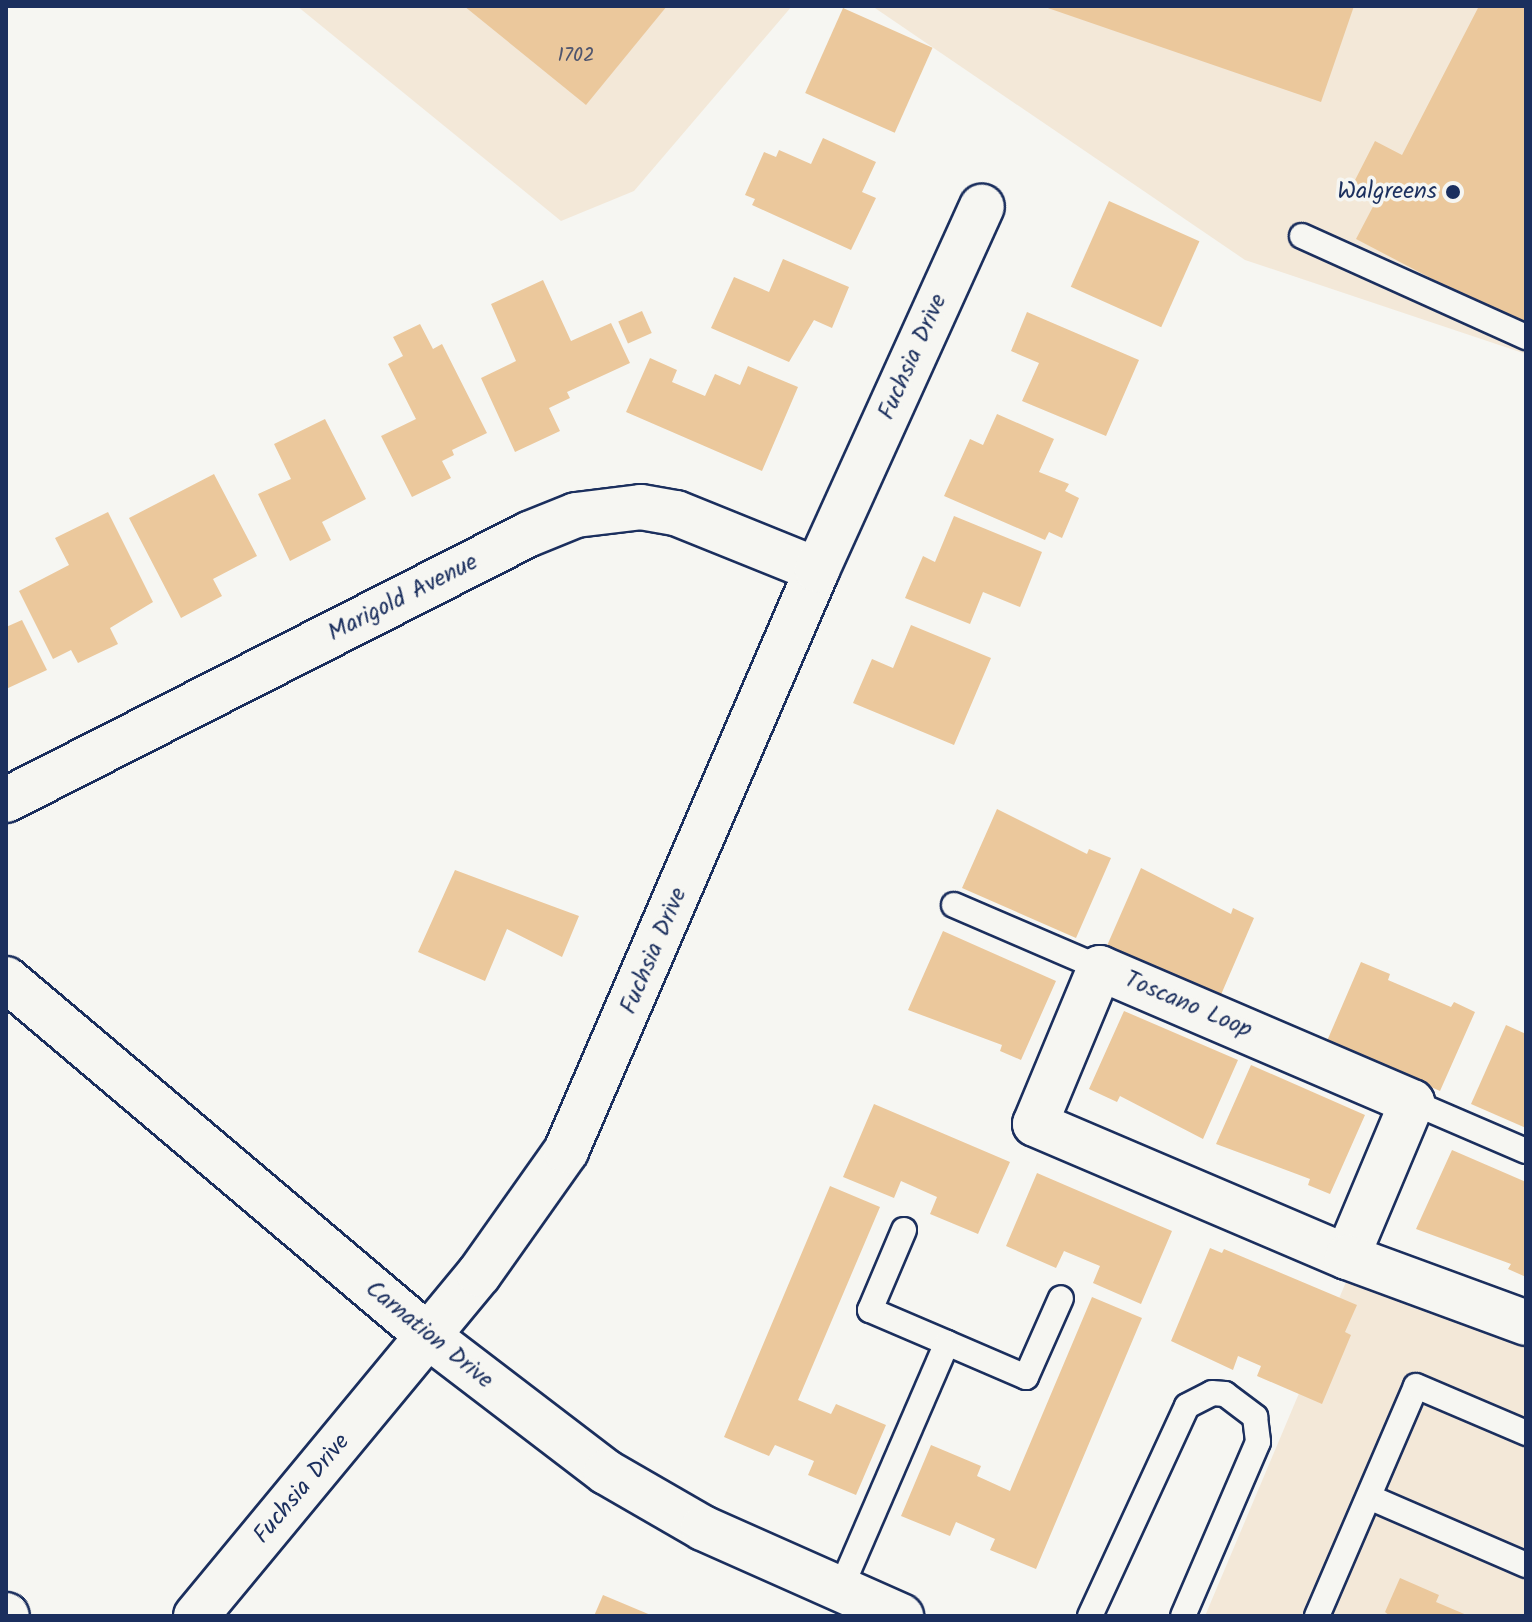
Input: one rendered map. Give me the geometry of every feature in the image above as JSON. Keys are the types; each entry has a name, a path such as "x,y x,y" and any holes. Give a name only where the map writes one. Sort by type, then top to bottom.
{"street":[{"name":"Fuchsia Drive","path":"196,1616 526,1214 566,1151 817,570 982,207"},
{"name":"Marigold Avenue","path":"6,800 529,534 576,515 641,507 676,513 817,570"},
{"name":"Toscano Loop","path":"1412,1102 1100,968 1035,1124 1347,1257 1526,1323"},
{"name":"Carnation Drive","path":"6,979 428,1336 643,1495 870,1606"},
{"path":"1347,1257 1412,1102"}],"lane":[{"path":"1302,236 1526,337"},
{"path":"954,905 1100,968"},
{"path":"1412,1102 1526,1151"},
{"path":"904,1230 870,1310 1026,1377 1061,1298"},
{"path":"870,1606 947,1343"},
{"path":"1317,1616 1416,1386 1526,1433"},
{"path":"1090,1616 1187,1406 1212,1393 1225,1394 1237,1398 1255,1417 1258,1442 1183,1616"},
{"path":"1369,1497 1526,1565"}],"shaded area":[{"path":"297,6 792,6 634,191 561,221"},
{"path":"872,6 1526,6 1526,354 1245,260"},
{"path":"1354,1263 1526,1332 1526,1616 1205,1616"}],"building":[{"path":"464,6 667,6 586,105"},
{"path":"1042,6 1354,6 1321,102"},
{"name":"Walgreens","path":"1479,6 1526,6 1526,328 1356,239 1378,197 1353,184 1375,141 1402,155"},
{"path":"843,8 933,48 895,133 805,93"},
{"path":"823,138 876,162 862,192 876,198 851,250 752,205 755,199 745,195 764,152 776,157 779,150 811,164"},
{"path":"1109,201 1199,241 1161,327 1071,287"},
{"path":"783,259 849,287 832,328 814,320 789,362 711,328 734,277 769,292"},
{"path":"543,280 571,341 611,323 630,363 567,392 570,398 549,408 560,431 515,452 481,378 516,361 491,304"},
{"path":"642,311 652,333 628,344 618,322"},
{"path":"1027,312 1139,360 1106,436 1022,401 1039,363 1011,351"},
{"path":"420,324 433,349 442,344 487,433 452,450 454,455 442,461 451,478 412,497 381,436 416,419 388,364 403,356 393,337"},
{"path":"650,358 677,370 672,382 705,396 715,374 740,385 748,366 798,387 762,471 626,412"},
{"path":"997,414 1054,439 1039,472 1069,484 1065,491 1079,498 1062,538 1049,532 1045,540 944,496 970,439 983,445"},
{"path":"325,419 366,499 322,522 331,540 290,561 258,494 291,479 274,444"},
{"path":"214,474 257,556 213,579 222,596 181,618 129,518"},
{"path":"108,512 153,602 110,628 118,644 78,663 71,650 53,659 19,591 69,565 55,538"},
{"path":"954,516 1042,552 1020,607 983,592 970,624 905,598 923,556 935,562"},
{"path":"22,620 47,670 6,689 6,627"},
{"path":"911,625 991,658 954,745 853,703 872,659 893,668"},
{"path":"997,809 1087,854 1089,849 1111,858 1076,938 962,888"},
{"path":"1141,868 1231,914 1233,908 1254,918 1220,997 1106,948"},
{"path":"455,870 579,916 562,957 507,929 485,981 418,952"},
{"path":"943,931 1056,981 1021,1060 1000,1051 1002,1045 908,1010"},
{"path":"1361,962 1390,974 1388,980 1451,1007 1454,1002 1475,1012 1440,1091 1327,1041"},
{"path":"1124,1011 1238,1060 1203,1139 1120,1096 1117,1102 1089,1089"},
{"path":"1506,1025 1526,1034 1526,1128 1471,1104"},
{"path":"1251,1065 1365,1115 1330,1194 1308,1185 1310,1179 1216,1144"},
{"path":"874,1104 1010,1162 978,1234 930,1214 937,1197 901,1181 894,1198 843,1177"},
{"path":"1452,1150 1526,1182 1526,1277 1508,1269 1511,1264 1416,1229"},
{"path":"1037,1173 1172,1231 1141,1304 1093,1283 1100,1266 1064,1251 1056,1268 1006,1246"},
{"path":"830,1186 880,1207 798,1400 831,1414 836,1404 886,1425 856,1495 808,1475 814,1461 775,1445 769,1456 724,1437"},
{"path":"1210,1248 1222,1253 1224,1249 1357,1305 1345,1332 1351,1335 1322,1404 1257,1376 1261,1366 1238,1356 1233,1370 1171,1341"},
{"path":"1092,1297 1142,1318 1036,1569 990,1550 995,1539 956,1522 950,1536 901,1516 931,1445 981,1466 977,1476 1010,1491"},
{"path":"1400,1578 1439,1595 1436,1602 1469,1616 1390,1616 1385,1612"},
{"path":"603,1595 653,1616 594,1616"}],"place":[{"name":"Walgreens","path":"1453,192"}]}
